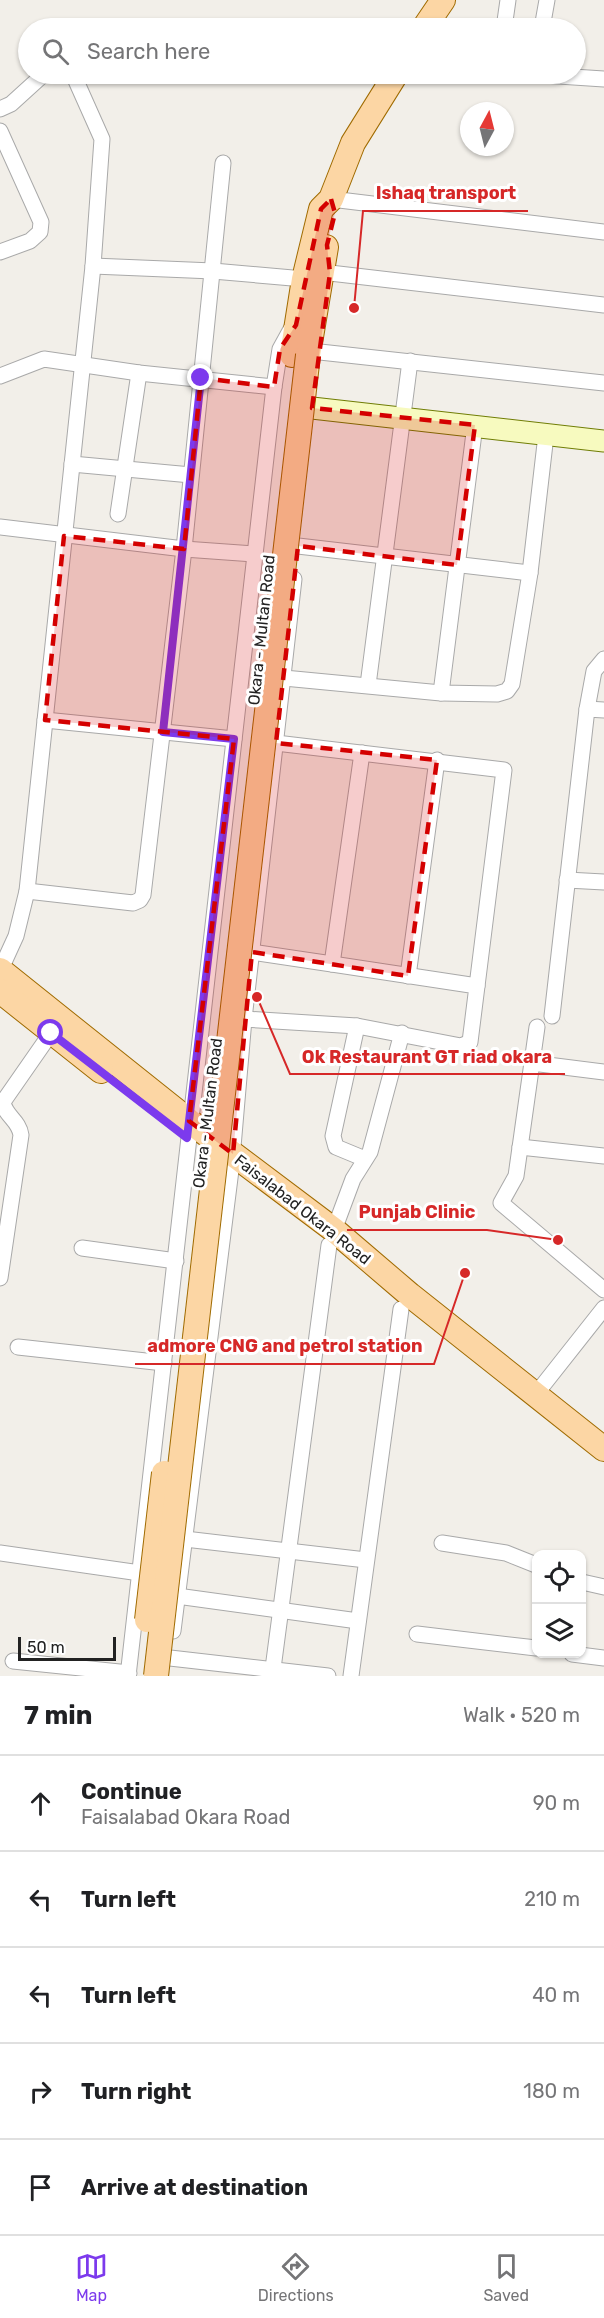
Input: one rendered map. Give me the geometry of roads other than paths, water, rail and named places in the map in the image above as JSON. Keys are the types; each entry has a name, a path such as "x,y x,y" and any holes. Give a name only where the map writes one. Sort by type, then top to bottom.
{"main road":[{"path":"431,18 443,0"},
{"name":"Okara - Multan Road","path":"163,1667 307,354 296,325 304,279 321,209 331,198 353,143 390,84"},
{"name":"Okara - Multan Road","path":"133,1675 307,354 335,213 331,198"},
{"name":"Faisalabad Okara Road","path":"0,970 188,1130"},
{"name":"Faisalabad Okara Road","path":"0,991 51,1033 232,1162 410,1295 604,1449"},
{"name":"Faisalabad Okara Road","path":"331,1237 401,1309 604,1463"}],"street":[{"path":"505,18 508,0"},
{"path":"544,18 547,0"},
{"path":"586,78 604,79"},
{"path":"0,109 11,104 33,84"},
{"path":"0,970 16,936 27,891 93,266 102,139 77,84"},
{"path":"0,131 41,222 40,232 30,241 0,252"},
{"path":"27,891 133,903 140,900 143,895 184,549 223,163"},
{"path":"331,198 604,232"},
{"path":"168,1676 163,1667 185,1539 232,1162 244,1019 298,546 312,408 307,354 330,273 327,245"},
{"path":"93,266 213,271 304,279"},
{"path":"330,273 604,305"},
{"path":"13,1661 51,1671 133,1675 140,1573 176,1261 188,1130 274,387 280,349 286,336 296,325"},
{"path":"307,354 410,362 604,383"},
{"path":"0,376 44,359 138,373 274,387"},
{"path":"368,685 401,417 410,362"},
{"path":"118,514 138,373"},
{"path":"312,408 604,441"},
{"path":"441,693 475,425"},
{"path":"284,678 441,693 497,694 507,691 512,684 530,573 546,435"},
{"path":"72,464 191,475"},
{"path":"0,527 64,537 254,554"},
{"path":"298,546 530,573"},
{"path":"552,1016 587,709 594,671 604,659"},
{"path":"587,709 604,710"},
{"path":"45,720 234,739"},
{"path":"244,1019 357,1026 466,1046 470,1042 506,773 501,768 276,743"},
{"path":"332,964 362,753"},
{"path":"408,976 436,760"},
{"path":"567,880 604,882"},
{"path":"252,952 477,986"},
{"path":"357,1026 333,1136 336,1147 365,1159"},
{"path":"537,1027 516,1176 501,1203 604,1290"},
{"path":"0,1278 21,1135 17,1122 4,1109 3,1102 51,1033"},
{"path":"272,1673 331,1237 353,1179 370,1152 402,1033"},
{"path":"532,1063 604,1072"},
{"path":"520,1147 604,1156"},
{"path":"82,1248 176,1261"},
{"path":"536,1394 604,1308"},
{"path":"351,1676 401,1309"},
{"path":"18,1347 164,1363"},
{"path":"185,1539 366,1560"},
{"path":"442,1543 506,1553 532,1563"},
{"path":"0,1553 140,1573"},
{"path":"586,1583 604,1587"},
{"path":"177,1596 358,1621"},
{"path":"417,1634 532,1647"},
{"path":"586,1655 604,1658"},
{"path":"163,1667 328,1676"}],"place":[{"name":"Ishaq transport","path":"354,308"},
{"name":"Ok Restaurant GT riad okara","path":"257,997"},
{"name":"Punjab Clinic","path":"558,1240"},
{"name":"admore CNG and petrol station","path":"465,1273"}]}
